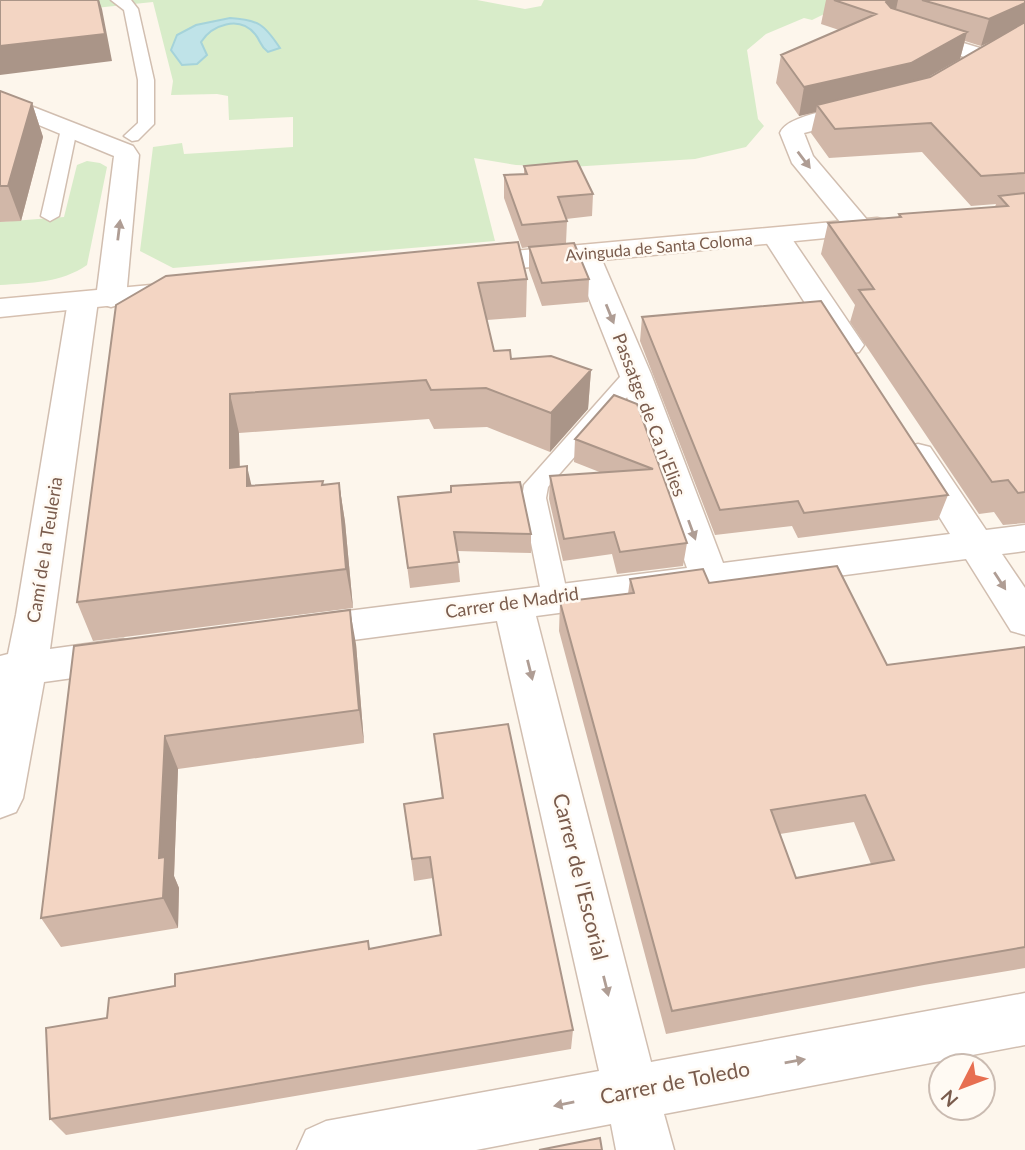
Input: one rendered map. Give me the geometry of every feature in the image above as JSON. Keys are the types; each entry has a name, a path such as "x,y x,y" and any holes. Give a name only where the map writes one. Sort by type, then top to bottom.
{"street":[{"path":"893,28 995,51 960,72"},
{"path":"0,101 69,129"},
{"path":"860,228 801,158 792,139 793,129 884,105"},
{"name":"Camí de la Teuleria","path":"0,798 12,670 36,615 97,299 129,159 124,151 69,129"},
{"name":"Avinguda de Santa Coloma","path":"440,267 901,224"},
{"path":"776,236 863,370"},
{"name":"Passatge de Ca n'Elies","path":"585,253 635,374 710,579"},
{"path":"0,308 206,289"},
{"path":"901,428 1025,620"},
{"name":"Carrer de Madrid","path":"264,636 1025,538"},
{"name":"Carrer de l'Escorial","path":"534,600 645,1150"},
{"path":"12,670 153,651"},
{"name":"Carrer de Toledo","path":"326,1150 1025,1019"}],"lane":[{"path":"118,0 131,9 146,80 146,124 132,136"},
{"path":"50,216 69,129"},
{"path":"534,600 536,485 635,374"}],"green space":[{"path":"22,0 477,0 525,9 541,6 544,0 853,0 812,20 804,18 766,34 747,50 758,119 764,126 746,147 695,159 571,167 516,165 474,158 495,241 173,268 140,251 153,147 182,143 184,154 293,147 293,117 229,120 228,96 171,95 173,81 153,2 47,13"},
{"path":"87,161 107,167 87,265 56,279 0,285 0,222 64,217 77,165"}],"water":[{"path":"230,18 248,20 265,28 280,48 268,52 249,28 226,24 212,31 201,42 207,55 197,64 182,65 171,50 177,35 196,25"}],"building":[{"path":"0,0 98,0 105,34 0,46"},
{"path":"834,0 888,0 886,2 891,8 967,32 911,63 804,87 781,55 876,14"},
{"path":"922,0 1025,0 1025,3 989,19"},
{"path":"1025,22 1025,173 981,176 931,123 835,129 817,105 930,77"},
{"path":"0,91 32,103 8,186 0,186"},
{"path":"577,161 593,194 558,197 567,221 522,225 504,175 527,174 524,166"},
{"path":"1025,193 1025,492 1018,493 1008,480 992,482 859,290 874,289 828,223 901,217 899,214 1008,206 999,196"},
{"path":"518,242 527,279 478,283 494,351 510,350 511,359 551,356 591,370 551,413 486,388 431,390 426,380 230,394 230,468 247,466 247,486 323,481 322,485 339,483 346,569 77,602 116,305 166,276"},
{"path":"574,243 589,279 542,283 529,247"},
{"path":"821,301 948,495 804,513 798,501 720,510 642,317"},
{"path":"614,395 637,404 687,543 620,552 614,532 564,539 550,476 653,469 575,439"},
{"path":"520,482 531,534 454,532 459,562 408,568 398,497 451,492 451,486"},
{"path":"837,566 887,665 1025,647 1025,947 672,1011 560,602 634,593 630,579 703,569 709,583","holes":["865,795 894,860 796,878 771,810"]},
{"path":"350,610 359,710 165,736 159,858 165,857 163,898 41,918 74,646"},
{"path":"508,724 573,1030 50,1119 46,1028 107,1018 109,998 175,986 175,974 368,941 369,949 441,935 430,857 412,859 404,804 443,798 434,734"},
{"path":"600,1138 602,1150 539,1150"}]}
